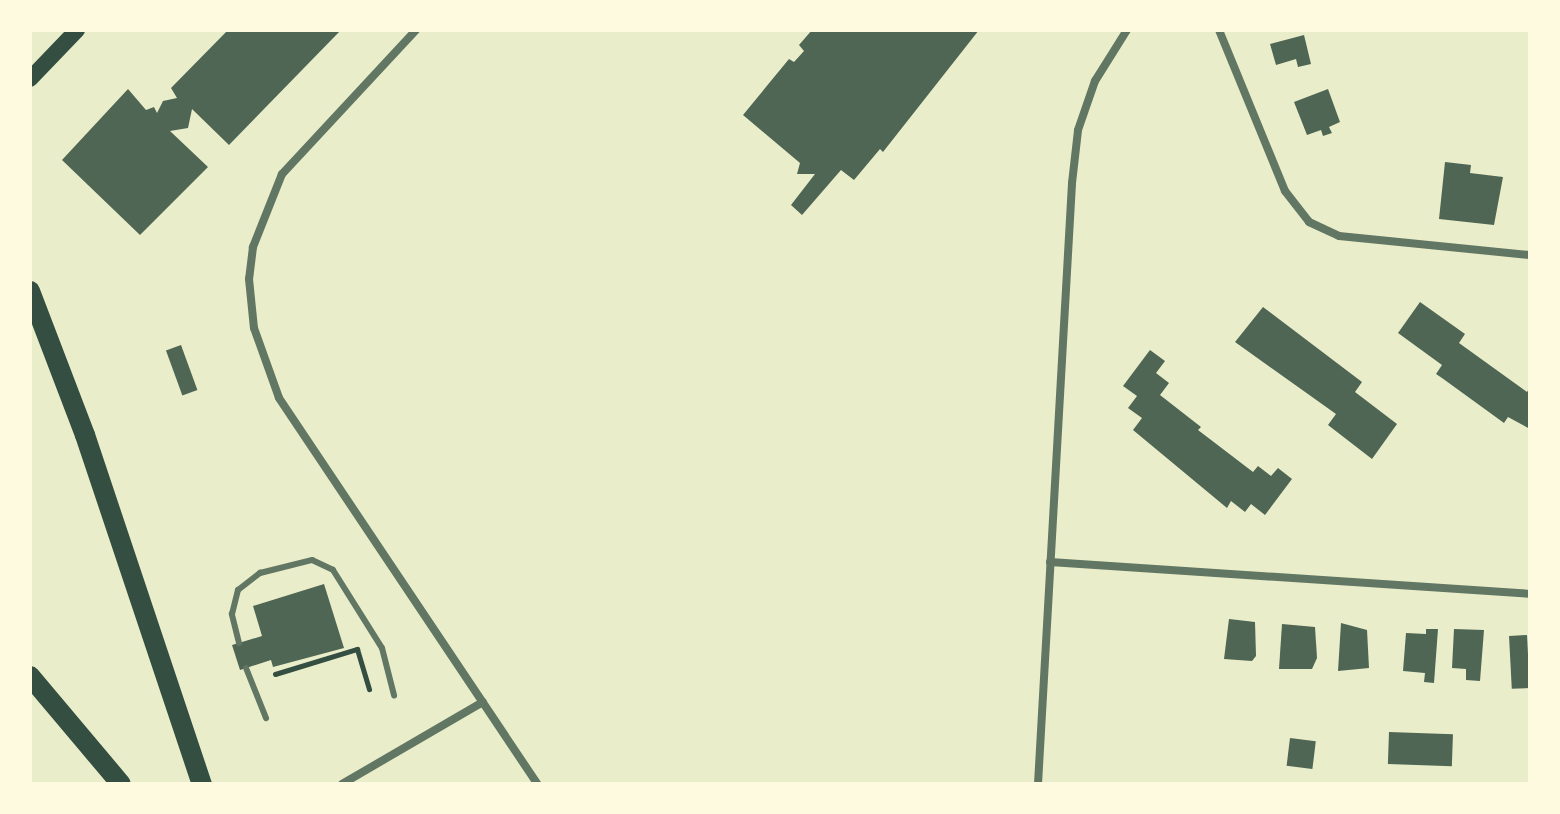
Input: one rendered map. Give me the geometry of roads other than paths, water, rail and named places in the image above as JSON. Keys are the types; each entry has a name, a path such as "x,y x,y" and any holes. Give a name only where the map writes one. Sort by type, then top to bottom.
{"main road":[{"path":"30,79 77,30"},
{"path":"30,291 85,435 202,784"},
{"path":"30,676 121,784"}],"street":[{"path":"416,30 282,174 257,229 250,293 259,348 279,398 537,784"},
{"path":"1038,784 1066,250 1078,130 1095,81 1127,30"},
{"path":"1219,30 1285,191 1314,226 1346,237 1530,255"},
{"path":"1050,562 1530,594"},
{"path":"342,784 483,702"}],"lane":[{"path":"239,643 232,614 238,590 260,573 312,560 333,570 382,648 394,695"},
{"path":"246,668 266,718"}]}
